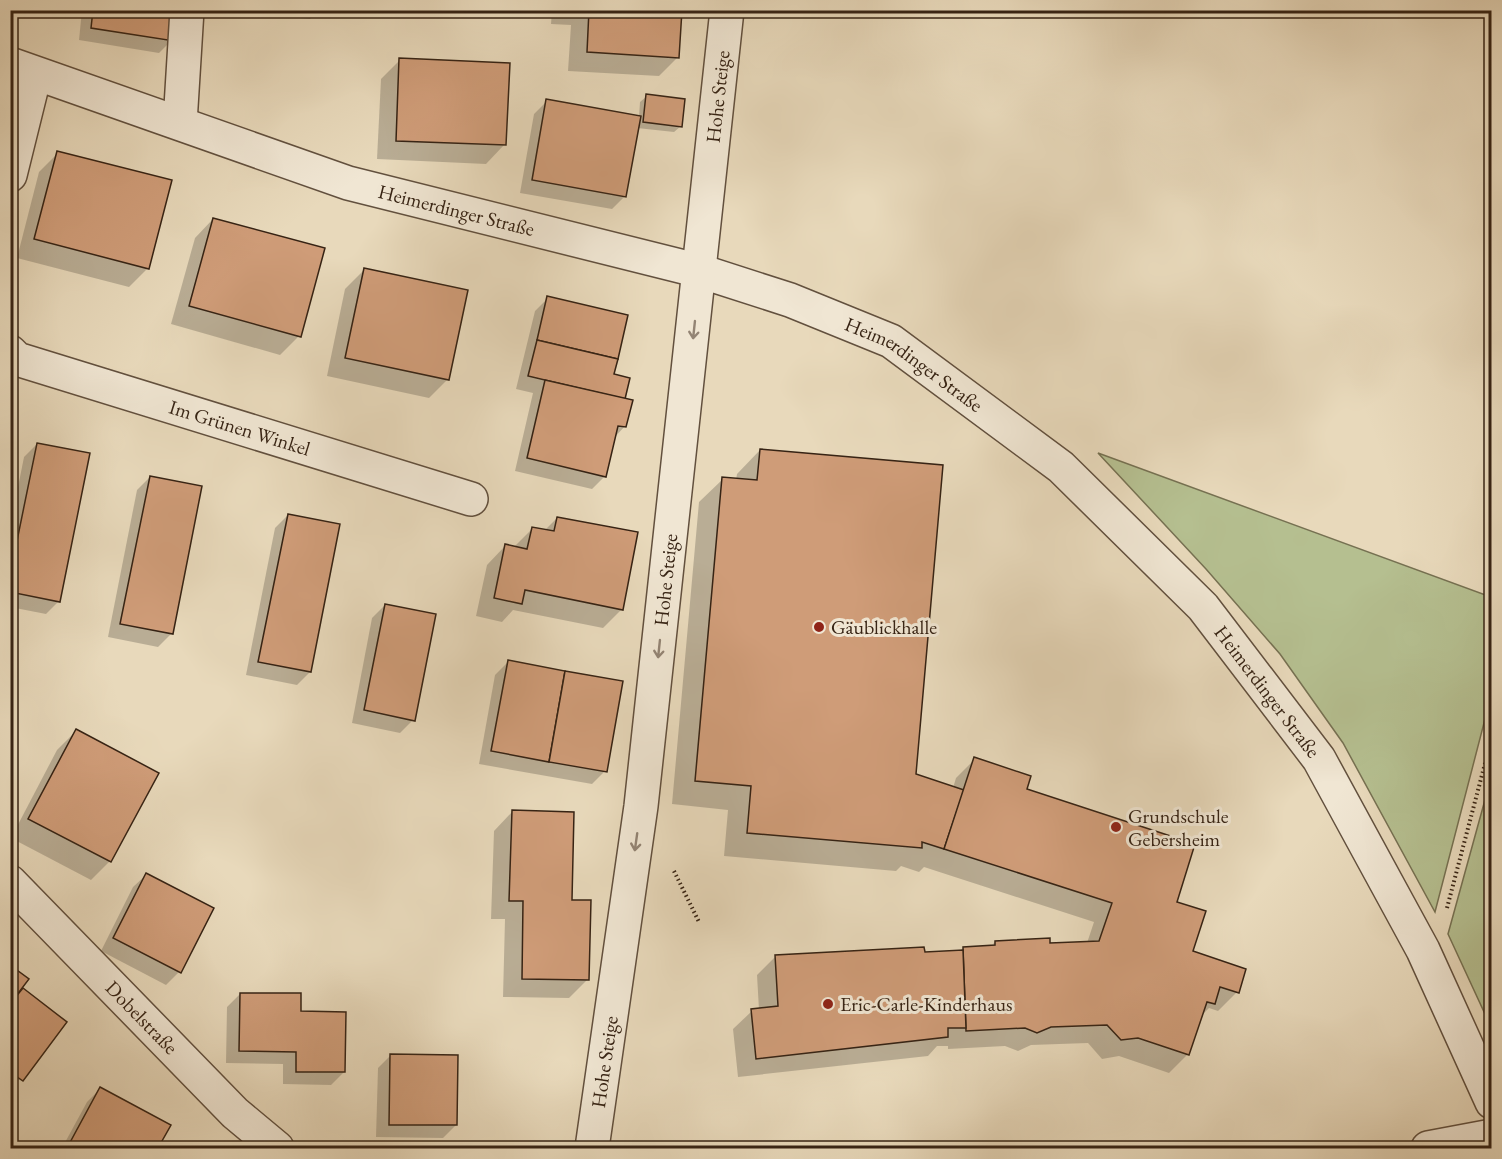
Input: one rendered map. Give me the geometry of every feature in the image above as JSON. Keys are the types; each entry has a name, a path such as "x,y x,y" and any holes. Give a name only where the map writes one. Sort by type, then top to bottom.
{"street":[{"path":"180,123 187,10"},
{"name":"Hohe Steige","path":"592,1149 641,806 727,10"},
{"path":"10,175 23,69"},
{"name":"Heimerdinger Straße","path":"23,69 348,183 700,271 790,300 891,341 1061,467 1203,608 1319,759 1423,950 1491,1102"},
{"name":"Im Grünen Winkel","path":"10,352 17,359 471,500"},
{"name":"Dobelstraße","path":"10,882 235,1113 277,1149"},
{"path":"1428,1149 1491,1136"}],"path":[{"path":"1452,888 1491,737"}],"green space":[{"path":"1098,453 1491,597 1491,696 1435,912 1343,743 1280,654 1206,569"},
{"path":"1491,778 1491,1027 1448,934"}],"building":[{"path":"93,10 176,10 174,41 91,28"},
{"path":"589,10 682,10 679,58 587,52"},
{"path":"399,58 510,63 506,145 396,141"},
{"path":"646,94 685,99 682,127 643,122"},
{"path":"546,99 641,116 626,197 532,180"},
{"path":"57,151 172,180 149,269 34,239"},
{"path":"213,218 325,248 301,337 189,306"},
{"path":"364,268 468,290 449,380 345,358"},
{"path":"547,296 628,315 618,359 537,340"},
{"path":"537,340 618,359 614,374 630,378 625,399 528,376"},
{"path":"545,380 633,400 626,427 618,426 606,477 527,458"},
{"path":"37,443 90,453 60,602 10,592 10,575"},
{"name":"Gäublickhalle","path":"760,449 943,465 916,774 964,790 944,849 922,842 922,848 747,833 751,786 695,781 722,477 757,480"},
{"path":"150,476 202,486 173,634 120,624"},
{"path":"288,514 340,524 311,672 258,662"},
{"path":"557,517 638,532 623,610 525,590 522,604 494,598 505,544 527,549 532,527 554,531"},
{"path":"385,604 436,614 415,721 364,710"},
{"path":"508,660 565,671 549,762 491,751"},
{"path":"565,671 623,681 607,772 549,762"},
{"path":"76,729 159,773 111,862 28,819"},
{"path":"974,757 1031,776 1027,789 1195,844 1177,902 1206,911 1193,951 1246,969 1239,993 1220,987 1215,1004 1207,1002 1189,1055 1138,1038 1121,1040 1107,1025 1051,1027 1037,1033 1025,1028 966,1031 963,947 995,945 995,941 1050,938 1050,943 1099,941 1112,903 944,849"},
{"path":"512,810 574,812 572,900 591,900 589,980 522,979 523,901 509,901"},
{"path":"146,873 214,908 181,973 113,938"},
{"path":"924,947 925,952 963,950 966,1028 948,1028 948,1037 756,1059 751,1009 778,1006 775,955"},
{"path":"10,965 29,979 10,1004"},
{"path":"23,988 67,1022 23,1081 10,1072 10,1004"},
{"path":"240,993 301,993 301,1011 346,1012 345,1072 296,1072 296,1052 239,1051"},
{"path":"390,1054 458,1055 457,1125 389,1125"},
{"path":"100,1087 171,1125 158,1148 67,1148"}],"place":[{"name":"Gäublickhalle","path":"819,627"},
{"name":"Grundschule Gebersheim","path":"1116,827"},
{"name":"Eric-Carle-Kinderhaus","path":"828,1004"}]}
